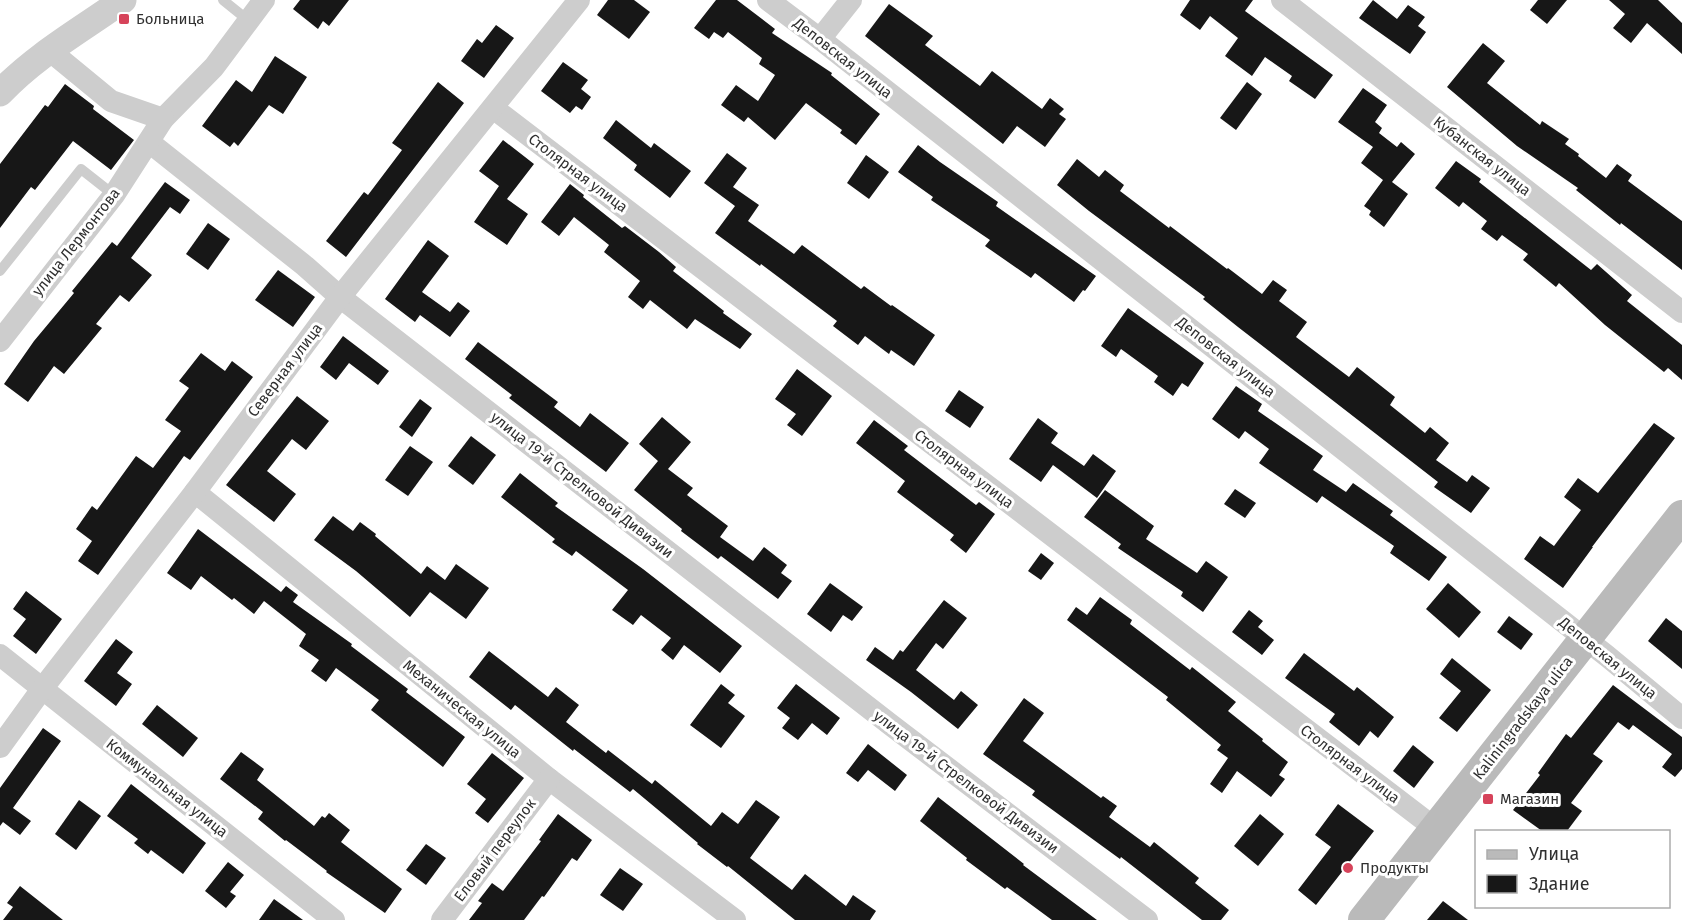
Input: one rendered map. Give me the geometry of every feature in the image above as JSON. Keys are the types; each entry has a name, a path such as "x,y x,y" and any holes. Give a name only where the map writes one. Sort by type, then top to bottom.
{"main road":[{"name":"Kaliningradskaya ulica","path":"1364,920 1682,516"}],"street":[{"path":"0,93 49,50 123,0"},
{"path":"149,142 163,119 214,67 264,0"},
{"name":"Северная улица","path":"0,747 42,689 195,492 340,297 579,0"},
{"name":"Деповская улица","path":"768,0 1585,639 1682,718"},
{"path":"820,39 851,0"},
{"name":"Кубанская улица","path":"1282,0 1682,312"},
{"path":"49,50 111,101 163,119"},
{"path":"0,87 0,93"},
{"name":"Столярная улица","path":"493,108 1436,829"},
{"name":"улица 19-й Стрелковой Дивизии","path":"149,142 305,266 340,297 882,718 1147,920"},
{"name":"улица Лермонтова","path":"0,340 114,195 149,142"},
{"name":"Механическая улица","path":"195,492 549,779 735,920"},
{"name":"Коммунальная улица","path":"0,655 333,920"},
{"name":"Еловый переулок","path":"442,920 549,779"}],"lane":[{"path":"223,0 249,21"},
{"path":"0,271 81,169 114,195"}],"building":[{"path":"300,0 349,0 329,26 323,21 318,29 293,9"},
{"path":"608,0 634,0 650,12 629,39 597,15"},
{"path":"716,0 737,0 775,29 772,33 832,73 831,75 880,114 856,145 840,133 842,130 806,103 775,140 748,117 744,122 721,105 736,85 758,101 775,75 759,64 762,58 728,32 723,38 714,32 709,39 694,28"},
{"path":"1190,0 1253,0 1245,11 1333,75 1315,99 1289,81 1292,76 1265,57 1252,76 1225,56 1238,38 1210,16 1200,30 1180,15"},
{"path":"1373,0 1397,19 1408,5 1425,17 1418,26 1426,32 1410,54 1359,18"},
{"path":"1538,0 1567,0 1547,24 1530,10"},
{"path":"1609,0 1658,0 1682,23 1682,54 1647,23 1631,43 1613,28 1625,14"},
{"path":"889,4 933,36 925,45 980,86 992,71 1042,109 1050,98 1064,109 1059,114 1066,119 1045,147 1017,126 1003,144 865,36"},
{"path":"496,25 514,38 484,78 461,61 477,39 482,43"},
{"path":"1483,43 1505,61 1487,83 1540,125 1542,121 1569,139 1565,144 1606,178 1617,164 1632,175 1628,181 1682,221 1682,270 1621,223 1620,225 1576,190 1578,188 1517,146 1447,87"},
{"path":"275,56 307,77 283,114 269,105 238,146 234,142 230,147 202,126 236,80 252,92"},
{"path":"563,62 588,80 581,89 591,97 582,110 576,106 570,113 541,91"},
{"path":"438,82 464,103 346,257 326,241 364,192 368,195 402,150 392,143"},
{"path":"1247,82 1262,94 1236,130 1220,118"},
{"path":"65,84 134,140 111,170 73,141 35,190 31,187 0,228 0,164 45,105 48,107"},
{"path":"1363,88 1387,105 1375,122 1382,128 1379,133 1397,147 1401,142 1415,154 1392,182 1408,194 1384,227 1369,215 1371,211 1364,206 1383,180 1361,163 1373,147 1338,122"},
{"path":"616,120 651,148 654,143 691,171 670,198 634,170 637,165 603,138"},
{"path":"503,140 534,164 507,199 528,214 507,245 474,222 499,186 479,171"},
{"path":"918,145 998,202 996,206 1096,276 1085,291 1083,290 1074,302 1035,273 1031,278 985,246 990,240 931,200 933,197 898,172"},
{"path":"727,153 747,168 733,187 759,205 748,221 794,254 802,245 861,289 864,286 935,335 914,366 891,350 889,354 865,336 858,345 833,326 837,321 715,233 735,206 704,183"},
{"path":"866,155 889,172 869,199 847,183"},
{"path":"1077,159 1099,177 1105,170 1124,185 1120,191 1262,294 1273,280 1287,290 1279,301 1307,322 1296,337 1349,377 1357,367 1395,397 1390,405 1425,433 1430,427 1449,443 1436,460 1467,482 1472,475 1490,488 1471,513 1434,487 1438,482 1238,327 1203,299 1205,297 1057,185"},
{"path":"1456,161 1481,179 1479,182 1591,270 1597,264 1632,295 1627,301 1682,345 1682,380 1668,368 1664,372 1605,325 1559,283 1556,287 1523,260 1528,254 1502,235 1497,241 1481,229 1487,221 1463,202 1459,207 1435,188"},
{"path":"165,182 190,200 180,214 170,207 131,258 152,275 129,302 120,295 96,324 102,328 64,374 54,366 28,402 4,384 34,341 74,293 72,291 112,242 117,246"},
{"path":"570,184 622,228 625,226 659,252 676,267 673,271 752,334 740,349 695,319 687,329 650,300 643,309 628,297 640,281 604,252 609,245 574,217 559,236 541,222"},
{"path":"208,223 230,239 208,270 186,254"},
{"path":"428,240 449,256 422,292 450,312 458,302 470,311 450,337 420,315 415,322 385,299"},
{"path":"278,270 315,297 293,327 255,300"},
{"path":"1128,308 1204,363 1188,387 1182,383 1173,396 1154,382 1158,376 1121,349 1116,357 1101,346"},
{"path":"343,336 389,371 378,385 349,363 336,380 320,367"},
{"path":"478,342 558,402 554,407 580,427 590,413 629,443 606,472 509,398 512,395 465,359"},
{"path":"201,353 225,371 232,361 253,377 190,460 184,456 98,575 78,561 92,541 76,529 92,506 97,510 136,456 153,468 181,431 165,420 189,388 179,381"},
{"path":"797,369 832,396 802,436 787,425 796,414 775,399"},
{"path":"1236,386 1262,404 1258,411 1323,456 1313,470 1346,492 1353,483 1393,511 1390,515 1447,557 1429,581 1390,553 1394,546 1322,496 1317,503 1259,463 1269,449 1245,431 1239,439 1212,419"},
{"path":"959,390 984,407 970,428 945,411"},
{"path":"297,396 329,421 306,450 292,439 267,471 296,494 274,522 226,485"},
{"path":"420,399 432,408 412,437 399,427"},
{"path":"662,417 691,442 668,469 693,488 687,495 728,526 720,537 753,561 764,547 787,565 781,573 792,581 778,599 721,556 718,559 681,531 682,529 634,490 658,461 639,444"},
{"path":"1038,418 1058,433 1051,443 1084,466 1093,454 1116,471 1097,498 1053,465 1041,482 1009,459"},
{"path":"874,420 908,446 904,450 976,505 979,502 995,514 966,553 950,540 954,535 897,492 905,481 856,443"},
{"path":"1654,423 1675,438 1563,588 1524,559 1540,536 1554,546 1581,510 1564,497 1578,478 1598,493"},
{"path":"471,436 496,455 473,485 448,466"},
{"path":"410,446 433,462 408,496 385,480"},
{"path":"520,473 558,503 555,506 643,569 742,646 720,673 684,645 673,660 661,650 671,638 641,615 633,625 612,610 628,590 576,551 572,556 552,542 555,539 501,497"},
{"path":"1235,489 1256,503 1245,518 1224,504"},
{"path":"1105,490 1154,526 1146,539 1197,573 1206,561 1228,577 1203,612 1181,596 1183,592 1118,548 1121,544 1084,517"},
{"path":"333,516 353,531 360,522 421,574 427,566 445,580 456,564 489,588 466,619 430,592 410,617 356,571 314,540"},
{"path":"198,529 281,592 286,586 298,595 293,602 352,644 351,646 408,689 406,692 465,737 443,767 371,710 379,700 336,668 326,682 311,671 319,660 299,646 306,634 264,601 254,614 201,576 191,590 167,573"},
{"path":"1041,553 1054,563 1041,580 1028,571"},
{"path":"830,583 863,607 852,621 843,615 831,632 807,614"},
{"path":"1448,583 1481,612 1459,638 1426,609"},
{"path":"26,591 62,619 36,654 13,636 26,619 13,609"},
{"path":"1100,597 1132,620 1130,624 1190,670 1192,667 1236,702 1228,711 1288,762 1279,775 1285,779 1271,797 1237,771 1222,793 1210,784 1228,758 1217,750 1221,745 1166,700 1168,697 1067,620 1076,607 1087,615"},
{"path":"944,600 967,618 943,649 936,643 916,670 954,700 961,691 978,705 958,729 866,660 875,647 893,660 900,650 903,652"},
{"path":"1249,610 1263,621 1258,627 1274,640 1262,655 1232,632"},
{"path":"1509,616 1533,634 1521,650 1497,632"},
{"path":"1666,618 1682,631 1682,669 1648,641"},
{"path":"116,639 133,652 117,673 132,684 116,706 84,681"},
{"path":"489,651 548,697 556,687 579,705 566,722 606,753 608,750 652,784 655,780 711,826 722,812 738,824 756,800 780,817 750,858 792,890 805,874 846,906 853,895 876,911 870,920 795,920 697,844 633,789 630,792 515,705 511,710 469,677"},
{"path":"1304,653 1354,691 1357,687 1394,717 1378,738 1370,731 1359,746 1329,722 1335,714 1285,678"},
{"path":"1452,658 1491,690 1457,732 1439,718 1461,691 1440,674"},
{"path":"721,684 735,695 728,703 745,716 721,748 690,725"},
{"path":"796,684 840,718 827,735 812,723 798,740 782,728 790,718 777,708"},
{"path":"1613,685 1682,737 1682,769 1675,777 1662,767 1672,754 1633,725 1629,730 1618,722 1593,754 1603,761 1571,803 1582,811 1568,830 1541,830 1513,810 1540,775 1538,773 1566,734 1571,738"},
{"path":"1024,698 1044,713 1023,741 1101,798 1103,796 1117,806 1109,817 1150,847 1154,842 1199,878 1195,883 1229,910 1221,920 1202,920 1121,857 1120,859 1032,795 1035,791 983,754"},
{"path":"157,705 198,738 183,757 142,724"},
{"path":"43,728 61,741 13,808 31,821 20,835 3,822 0,826 0,788"},
{"path":"868,744 907,775 895,791 868,770 858,782 846,773"},
{"path":"1413,745 1434,762 1414,788 1393,771"},
{"path":"241,752 264,769 257,780 314,826 322,816 325,818 329,813 350,830 341,842 402,889 385,913 285,841 258,819 263,812 220,779"},
{"path":"492,753 524,778 488,823 475,813 486,799 467,784"},
{"path":"131,784 206,843 183,874 151,850 148,854 134,843 138,839 107,816"},
{"path":"938,797 1097,920 1052,920 966,860 967,858 920,821"},
{"path":"79,800 101,816 76,850 55,834"},
{"path":"1338,804 1374,831 1316,905 1298,890 1331,847 1315,835"},
{"path":"558,814 592,840 577,861 572,858 524,920 469,920 482,903 478,901 492,883 503,891 541,841 539,840"},
{"path":"1260,814 1284,834 1258,866 1234,846"},
{"path":"426,844 446,858 426,885 406,870"},
{"path":"228,862 244,875 230,892 236,896 226,908 205,891"},
{"path":"620,868 643,884 623,911 600,895"},
{"path":"20,886 63,920 3,920 13,907 7,903"},
{"path":"274,899 303,920 259,920"},
{"path":"1443,901 1468,920 1427,920"}],"place":[{"name":"Больница","path":"124,19"},
{"name":"Магазин","path":"1488,799"},
{"name":"Продукты","path":"1348,868"}]}
